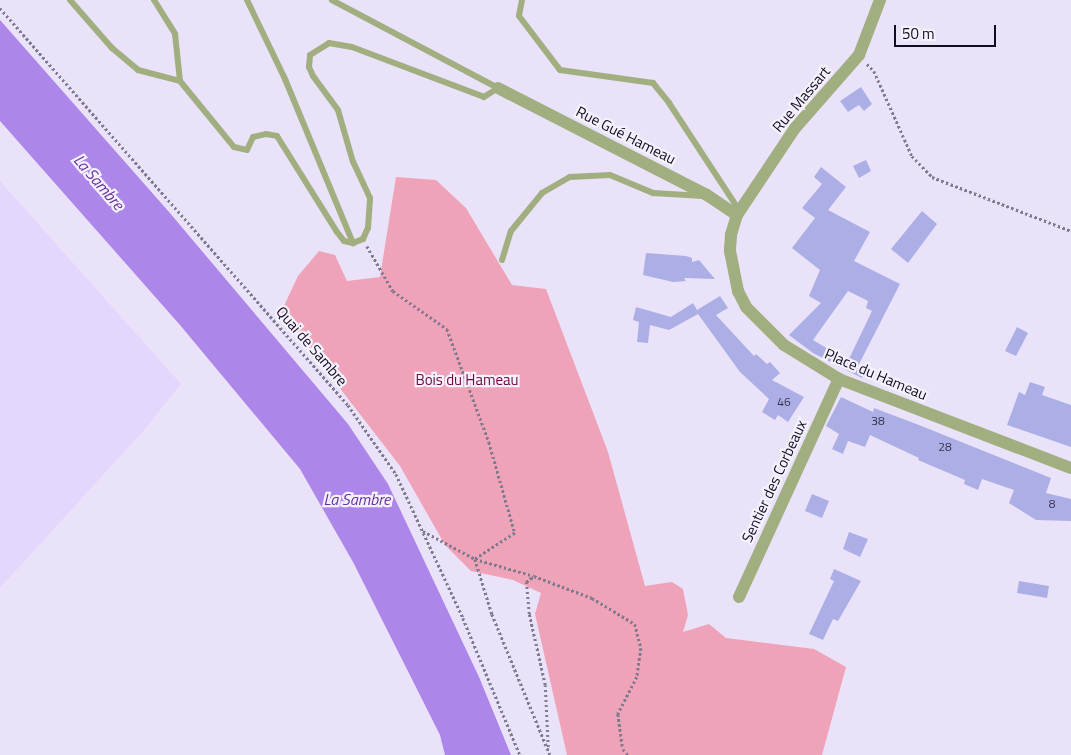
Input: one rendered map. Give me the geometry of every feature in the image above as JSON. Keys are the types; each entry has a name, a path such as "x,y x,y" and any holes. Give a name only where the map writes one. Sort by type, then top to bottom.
{"street":[{"name":"Rue Massart","path":"738,212 795,128 859,55 880,0"},
{"name":"Rue Gué Hameau","path":"498,88 738,212"},
{"name":"Place du Hameau","path":"738,212 730,235 730,251 738,291 746,307 784,345 839,379 1071,468"},
{"name":"Sentier des Corbeaux","path":"739,597 839,379"}],"lane":[{"path":"70,0 112,48 138,70 180,81"},
{"path":"154,0 174,34 180,81 234,146 247,150 253,137 266,134 277,136 337,232 344,241 353,243 363,239 368,228 370,198 353,162 338,110 309,67 310,55 329,43 352,47 484,97 498,88 332,0"},
{"path":"247,0 285,79 353,243"},
{"path":"522,0 519,16 560,70 652,83 669,103 738,212"},
{"path":"502,260 511,231 542,193 570,176 610,175 653,193 707,195"}],"path":[{"name":"Quai de Sambre","path":"0,8 348,405 396,474 520,755"},
{"path":"859,55 874,72 912,156 932,177 1071,231"},
{"path":"363,239 393,291 447,328 489,442 515,533 475,559"},
{"path":"422,530 475,559 534,576 592,598 635,624 641,648 638,677 618,714 624,749 628,755"},
{"path":"475,559 492,614 550,755"},
{"path":"534,576 526,582 529,614 545,685 548,747"}],"shaded area":[{"path":"0,181 181,384 144,430 0,588"}],"green space":[{"name":"Bois du Hameau","path":"396,177 436,180 466,208 512,285 546,289 608,452 645,586 672,582 683,589 688,615 683,632 709,624 726,638 814,649 846,667 822,755 567,755 535,614 541,593 513,580 471,571 445,545 400,466 281,312 298,276 319,251 335,255 347,281 380,277"}],"water":[{"name":"La Sambre","path":"0,20 169,212 348,424 388,484 479,677 511,755 445,755 440,735 353,562 300,469 180,325 0,121"}],"building":[{"path":"861,87 872,104 864,111 859,105 848,112 840,101"},
{"path":"866,160 871,171 859,178 853,166"},
{"path":"821,167 846,187 828,210 870,232 854,261 900,284 857,368 865,373 862,378 813,353 789,335 821,303 809,296 820,270 792,248 815,218 802,208 822,184 814,177","holes":["848,291 868,301 866,308 872,311 848,361 813,340"]},
{"path":"922,211 937,224 908,263 891,249"},
{"path":"646,253 686,256 692,258 692,262 699,260 715,279 684,278 686,281 673,282 643,275"},
{"path":"720,296 728,308 716,315 754,356 756,354 767,364 770,362 780,373 772,380 804,397 788,422 778,415 775,420 762,412 769,399 740,372 698,314 669,330 650,325 648,343 637,342 639,322 633,320 636,307 671,317 693,303 697,310"},
{"path":"1017,327 1028,333 1016,356 1005,351"},
{"path":"1030,382 1045,387 1042,395 1071,405 1071,447 1007,425 1019,392 1025,395"},
{"path":"841,397 873,412 874,408 1051,478 1046,493 1071,499 1071,521 1036,520 1009,503 1014,490 982,479 978,490 964,484 965,480 918,460 919,458 870,435 865,447 848,441 843,454 832,449 839,434 826,426"},
{"path":"812,494 829,501 822,518 805,511"},
{"path":"849,532 868,539 860,557 843,549"},
{"path":"834,569 861,581 838,621 833,619 823,640 809,634 834,581 830,579"},
{"path":"1019,581 1049,586 1047,598 1017,593"}]}
